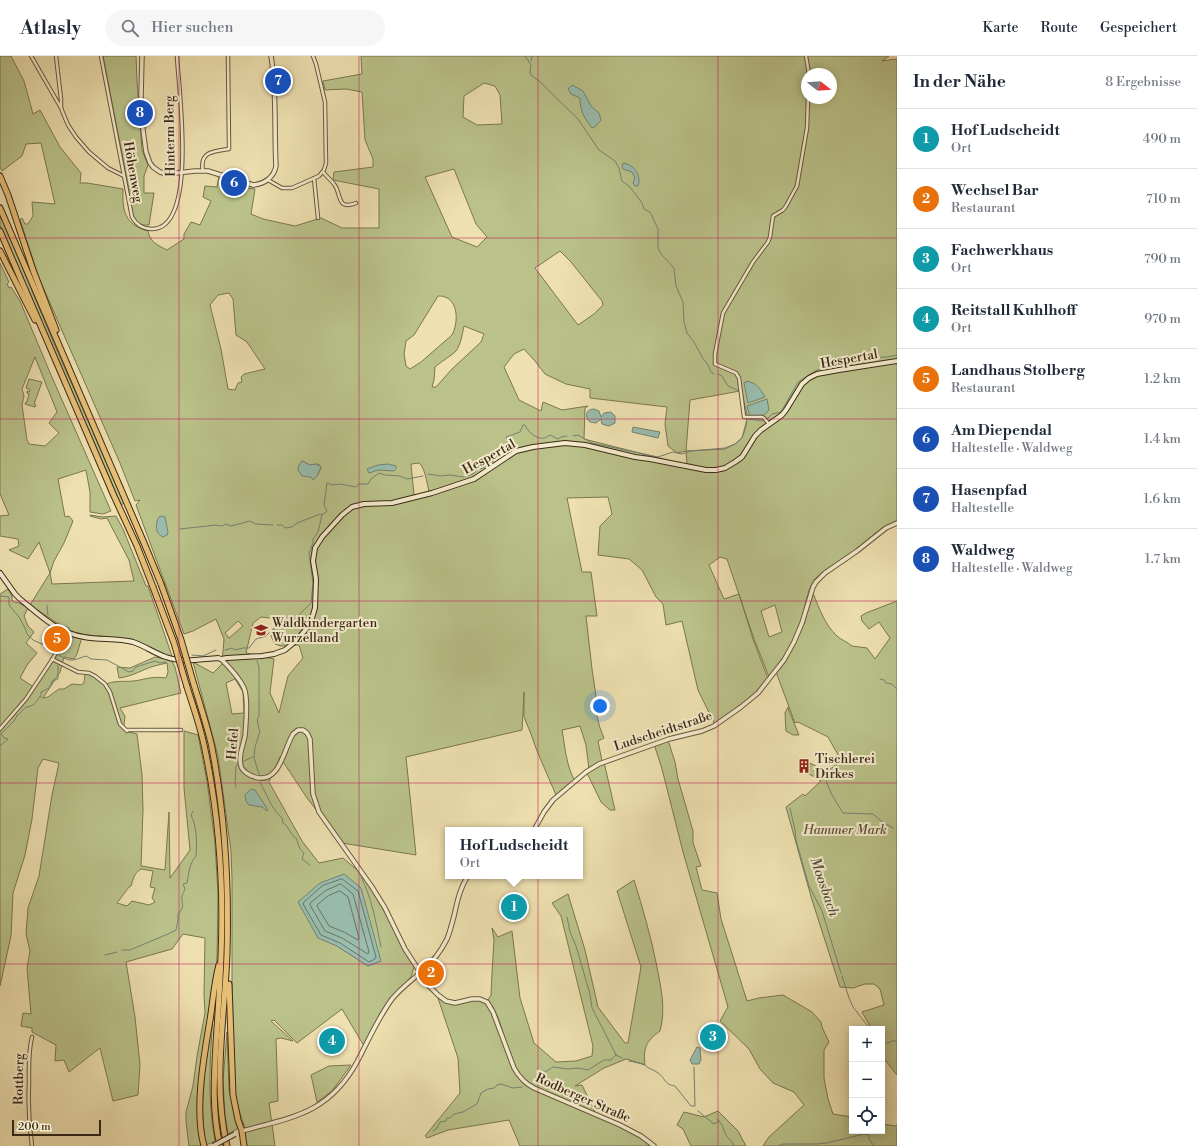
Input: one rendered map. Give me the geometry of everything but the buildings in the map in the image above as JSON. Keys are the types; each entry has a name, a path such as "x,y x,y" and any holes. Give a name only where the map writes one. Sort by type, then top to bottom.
{"highway":[{"path":"0,176 8,194 33,270 57,331 61,349"},
{"path":"0,208 150,556 171,611 210,742 223,826 227,889 220,1077 221,1115 227,1146"},
{"path":"0,231 137,546 174,643 204,743 217,826 222,897 224,954 214,1076 215,1115 220,1146"},
{"path":"0,251 40,332 45,336"},
{"path":"224,954 229,970 229,1008 233,1095 238,1120 242,1131 244,1146"},
{"path":"204,1146 200,1105 204,1059 217,971 224,954"}],"main road":[{"name":"Hespertal","path":"221,659 274,654 285,650 297,640 310,623 315,608 315,548 322,537 342,515 352,508 364,504 392,503 432,494 474,479 516,451 532,447 565,443 585,445 635,457 716,470 725,468 742,457 758,433 782,415 802,384 809,378 816,374 897,361"},
{"path":"0,573 10,588 20,599 57,628 67,633 83,637 116,639 131,642 173,659 221,659"},
{"path":"212,1146 242,1131"}],"street":[{"path":"32,56 72,131 85,148 108,168 124,176"},
{"path":"56,56 61,108"},
{"name":"Höhenweg","path":"101,56 130,210 134,220"},
{"path":"142,56 141,96 144,146 148,158 154,168 160,172 168,174 203,171 217,173 250,185 260,184 268,180 276,166 274,86 271,56"},
{"name":"Hinterm Berg","path":"134,220 140,226 149,228 158,228 165,224 172,215 180,191 182,173 181,113 177,56"},
{"path":"203,171 202,158 216,152 229,149 230,145 228,56"},
{"path":"268,180 282,188 287,189 319,176 323,172 326,163 325,102 313,56"},
{"path":"806,56 808,68"},
{"path":"769,424 762,418 744,417 740,378 736,373 714,363 723,313 753,262 768,242 773,216 783,210 797,186 807,128 808,104"},
{"path":"323,172 335,185 340,201 348,205 356,203"},
{"path":"314,178 318,218"},
{"name":"Ludscheidtstraße","path":"536,827 553,800 586,772 599,764 669,739 702,731 714,726 750,700 763,687 791,650 816,582 824,573 857,551 886,528 897,523"},
{"path":"0,729 26,699 58,650 67,633"},
{"path":"52,659 78,672 89,673 105,684 110,692 120,724 127,731 181,730"},
{"name":"Hefel","path":"221,659 241,682 245,692 244,738 240,756 242,769 254,777 260,778 268,776 278,769 281,764 293,734 300,730 308,733 311,742 313,794 319,812 372,887 421,973"},
{"path":"242,1131 292,1118 316,1107 339,1089 351,1072 389,1003 400,990 430,964 446,940 460,893 467,879"},
{"name":"Rodberger Straße","path":"421,973 433,991 446,1002 455,1003 477,998 489,1004 514,1068 526,1084 620,1125 641,1136 654,1146"},
{"name":"Rottberg","path":"32,1037 28,1060 28,1105 32,1146"}],"green space":[{"path":"0,56 11,56 24,81 33,114 40,110 60,147 81,173 80,183 123,189 123,204 126,216 134,225 148,231 152,241 167,250 184,239 184,234 191,222 200,225 211,201 203,197 205,186 217,187 219,177 234,186 255,189 251,214 263,219 295,226 321,218 342,228 379,228 379,189 333,180 334,172 373,167 373,159 365,140 362,92 346,89 325,90 323,81 362,74 361,56 889,56 882,61 897,59 897,522 880,530 852,553 824,571 815,579 808,594 801,622 795,637 783,658 769,677 741,601 753,639 768,679 758,692 715,725 698,690 682,621 666,625 663,604 656,597 642,570 629,559 598,555 600,526 612,514 608,497 567,498 582,572 591,572 597,616 586,616 596,696 596,712 604,738 598,741 602,761 589,769 586,745 580,726 562,730 568,762 575,781 556,795 524,717 524,692 522,730 406,757 416,855 342,843 307,798 280,757 269,782 302,841 319,863 343,858 362,874 389,919 414,967 411,977 394,994 364,1046 342,1009 297,1043 274,1020 271,1021 293,1041 281,1038 276,1039 278,1101 269,1103 275,1146 246,1146 244,1125 235,1097 232,990 231,851 218,756 193,662 213,673 222,664 224,639 216,619 184,634 136,505 140,500 135,501 120,463 39,278 20,220 22,218 25,224 28,224 33,216 32,202 55,204 41,143 26,144 22,156 2,171 0,167","holes":["484,83 495,86 500,95 502,124 477,125 463,117 464,96","454,169 476,224 487,237 477,247 452,237 425,177","560,251 571,262 602,301 603,305 594,314 578,325 535,268","229,293 233,299 236,335 247,342 265,369 244,374 241,377 242,382 238,383 235,390 228,389 221,349 210,305 218,295","438,296 450,300 455,308 456,314 452,335 421,362 410,369 406,366 404,354 406,341 414,335","464,326 484,334 481,342 452,369 436,387 432,387 435,367 456,351","524,349 545,374 566,384 590,389 590,398 667,407 665,424 668,446 677,453 686,451 687,464 704,468 725,469 703,469 584,439 585,408 588,406 562,410 543,402 541,411 519,400 504,367 514,354","740,391 744,417 747,417 746,427 742,438 735,444 725,449 686,451 690,400","302,461 310,465 320,465 321,468 317,476","419,463 424,472 429,491 414,495 411,464","720,557 727,559 739,594 724,599 709,565","775,605 782,632 769,637 761,611","261,617 279,619 271,636 275,644 281,646 299,645 303,658 288,676 279,713 270,693 274,659 246,653 253,623","238,621 243,626 229,638 225,633","235,679 243,692 244,713 232,714 226,683","337,946 381,961 368,966"]},
{"path":"103,56 136,56 142,150 148,165 144,176 144,193 154,193 149,225 138,223 134,219 128,205 129,190"},
{"path":"0,214 55,346 124,503 121,505 0,225"},
{"path":"0,263 9,282 7,284 9,288 11,287 20,301 111,511 103,514 90,512 90,492 86,470 58,479 65,517 69,516 73,521 50,573 39,542 28,559 9,550 19,546 18,539 0,536 0,516 9,515 0,494","holes":["35,357 57,412 49,423 59,433 45,446 29,444 27,440 22,405 24,396 22,389"]},
{"path":"29,379 42,382 34,404 36,405 35,407 25,404 29,394 27,391 29,392 30,390 26,388"},
{"path":"90,515 103,517 116,516 123,529 146,586 148,586 173,659 139,644 82,637 74,659 64,657 60,672 43,698 48,697 59,689 64,689 72,684 81,685 84,683 85,674 93,675 105,685 115,682 161,677 166,678 168,672 167,663 119,678 117,667 130,668 155,657 171,660 175,667 181,693 120,708 125,716 125,731 137,734 142,775 143,810 141,866 165,870 169,812 170,878 190,850 184,788 184,731 198,735 207,781 215,843 218,894 217,957 199,1105 201,1146 189,1146 186,1112 193,1086 205,1013 205,938 183,934 172,949 126,962 135,1017 140,1065 138,1095 113,1101 100,1048 69,1072 64,1060 55,1061 56,1045 32,1032 32,1028 21,1026 23,1013 31,1014 27,968 30,951 26,934 28,908 39,876 52,795 59,763 43,759 38,768 32,819 25,855 13,893 11,936 0,986 0,594 8,589 14,602 28,608 24,616 28,626 34,632 26,643 37,653 27,665 20,678 35,688 54,659 69,628 57,623 30,605 50,573 52,584 134,581 129,560 107,518 101,519","holes":["141,869 153,871 150,887 155,888 152,898 155,902 149,905 132,901 127,906 117,903 131,886 135,875"]},
{"name":"Hammer Mark","path":"813,593 823,616 833,632 852,646 867,648 875,659 890,638 879,622 869,629 862,621 861,616 897,601 897,1075 885,1060 885,1026 870,1026 862,1012 884,1005 880,989 874,984 865,984 853,988 840,987 812,900 786,807 803,794 805,796 821,781 809,774 810,763 827,772 841,760 828,737 798,722 795,723 776,672 804,624"},
{"path":"788,707 799,735 793,735 786,731 785,713"},
{"path":"668,740 693,831 693,843 701,866 696,867 702,890 717,893 721,919 747,1001 783,995 812,1012 821,1022 829,1042 824,1050 824,1078 828,1099 833,1114 849,1117 849,1134 885,1134 885,1124 897,1125 897,1146 763,1146 769,1137 804,1105 794,1092 773,1083 760,1069 749,1049 720,1021 728,1007 683,852 662,769 654,744"},
{"path":"604,762 615,810 610,810 601,802 587,773"},
{"path":"634,880 647,923 657,967 663,1007 662,1023 660,1031 651,1038 646,1045 645,1065 626,1059 604,1068 575,1086 582,1085 596,1114 534,1087 523,1079 517,1071 508,1051 502,1028 494,1008 488,1000 491,995 494,940 492,928 498,937 512,931 520,998 534,1043 556,1062 576,1061 592,1056 593,1046 561,916 552,903 568,894 585,950 598,1007 625,1043 628,1043 641,967 617,891"},
{"path":"438,998 445,1002 452,1003 476,1000 482,1001 489,1005 520,1080 526,1086 634,1132 654,1146 520,1146 509,1120 448,1130 427,1138 425,1136 460,1093 458,1058"},
{"path":"213,1017 210,1063 210,1094 212,1125 215,1141 206,1145 203,1097"},
{"path":"227,1032 229,1090 238,1125 237,1129 228,1134 225,1115 223,1081"},
{"path":"351,1065 332,1091 317,1102 311,1075 329,1066"},
{"path":"718,1111 738,1131 746,1146 691,1146 683,1129 677,1125 684,1112 704,1117"}],"water":[{"path":"572,85 583,91 591,106 599,113 601,120 596,126 592,128 582,110 580,98 571,94 568,89"},
{"path":"623,163 631,166 636,171 639,178 638,186 635,186 633,183 635,178 632,172 623,169"},
{"path":"747,381 758,386 765,397 748,403 744,383"},
{"path":"767,399 769,410 764,415 750,416 747,406"},
{"path":"594,409 599,411 601,417 604,413 611,412 615,416 615,423 609,426 602,424 601,419 596,423 590,422 587,418 587,414 589,410"},
{"path":"633,427 660,432 658,438 632,432"},
{"path":"302,461 310,465 316,464 321,467 317,476 313,480 311,477 302,476 298,470"},
{"path":"388,464 396,466 396,469 394,471 378,470 369,473 367,469 378,465"},
{"path":"159,517 165,517 168,532 167,535 163,537 160,536 156,528"},
{"path":"251,789 255,790 268,810 267,811 262,807 249,805 246,801 245,795"},
{"path":"344,874 361,888 381,961 368,966 337,946 318,938 298,902 320,883"},
{"path":"697,1047 700,1048 701,1060 699,1064 692,1064 690,1060"}],"waterway":[{"path":"525,56 531,65 531,75 578,119 599,150 615,161 619,168 622,181 630,187 642,203 644,209 650,212 658,229 658,248 661,254 674,268 676,286 683,302 684,322 687,333 694,342 711,372 714,374"},
{"path":"531,61 532,56"},
{"path":"767,419 772,414 781,412 798,382 817,370 865,358 897,355"},
{"path":"718,374 722,376 728,386 742,392 747,415"},
{"path":"573,436 578,435 592,443 658,457 673,452 682,454 691,451 725,448 735,444 742,438 747,419"},
{"path":"748,419 764,420"},
{"path":"428,474 463,477 473,474 478,469 483,468 492,462 495,458 501,456 508,441 506,437 520,432 523,425 525,425 533,435 540,438 550,435 558,439 567,436"},
{"path":"225,650 232,648 235,650 249,648 256,639 266,636 277,625 291,621 311,603 313,583 309,553 313,539 318,532 322,515 327,511 324,505 327,483 332,485 340,484 356,487 359,484 368,484 371,479 379,473 400,476 407,479 423,476"},
{"path":"277,525 282,525 285,528 292,527 297,523 320,514 322,515"},
{"path":"180,529 216,525 222,526 226,524 231,526 250,521 256,524 273,525"},
{"path":"0,596 9,597 9,605 19,617 27,634 33,640 53,649"},
{"path":"47,605 48,615"},
{"path":"42,644 47,628"},
{"path":"192,655 203,656 216,650"},
{"path":"59,655 69,660 75,660 86,656 91,659 107,660 129,672 133,671 136,667 155,661 160,663 166,662"},
{"path":"257,661 259,667 259,717 257,719 260,731 255,747 254,758 259,774"},
{"path":"0,746 8,739 4,738 1,734 15,720 17,715 26,707 34,704 39,697 41,697 41,692 49,688 53,680 58,679 58,665"},
{"path":"880,679 884,680 886,683 892,684 897,689"},
{"path":"244,761 253,757"},
{"path":"236,787 236,766 238,764"},
{"path":"826,781 832,795 843,813 873,814 893,828"},
{"path":"260,782 272,806 282,818 283,823 296,838 300,849 304,853 302,859 310,865"},
{"name":"Moosbach","path":"790,808 796,840 809,886 822,911 841,973"},
{"path":"122,950 130,950 176,930 178,914 183,907 182,896 185,889 183,884 187,883 191,865 196,856 195,830 191,815 193,811"},
{"path":"361,877 371,902 381,947"},
{"path":"567,917 570,932 576,946 590,994 592,1008 616,1055 622,1058"},
{"path":"105,955 117,952"},
{"name":"Moosbach","path":"842,976 853,1007 868,1026"},
{"name":"Moosbach","path":"885,1043 897,1041"},
{"path":"535,1081 540,1075 553,1067 588,1070 604,1060 611,1060 616,1055"},
{"path":"629,1061 644,1064 658,1073 667,1083 675,1086 691,1106 695,1106 694,1067"},
{"path":"433,1131 437,1128 440,1122 446,1121 447,1118 450,1118 454,1114 463,1112 477,1104 481,1093 488,1089 494,1088 501,1084 513,1088 522,1087"},
{"path":"698,1111 714,1124 719,1121"},
{"path":"717,1119 734,1146"},
{"path":"778,1146 783,1144 827,1143 864,1134 869,1135 869,1139 874,1146"}],"place":[{"name":"Hasenpfad","path":"278,81"},
{"name":"Waldweg","path":"140,113"},
{"name":"Am Diependal","path":"234,183"},
{"name":"Waldkindergarten Wurzelland","path":"261,630"},
{"name":"Landhaus Stolberg","path":"57,639"},
{"name":"Tischlerei Dirkes","path":"804,766"},
{"name":"Hof Ludscheidt","path":"514,907"},
{"name":"Wechsel Bar","path":"431,973"},
{"name":"Fachwerkhaus","path":"713,1037"},
{"name":"Reitstall Kuhlhoff","path":"332,1041"}]}
